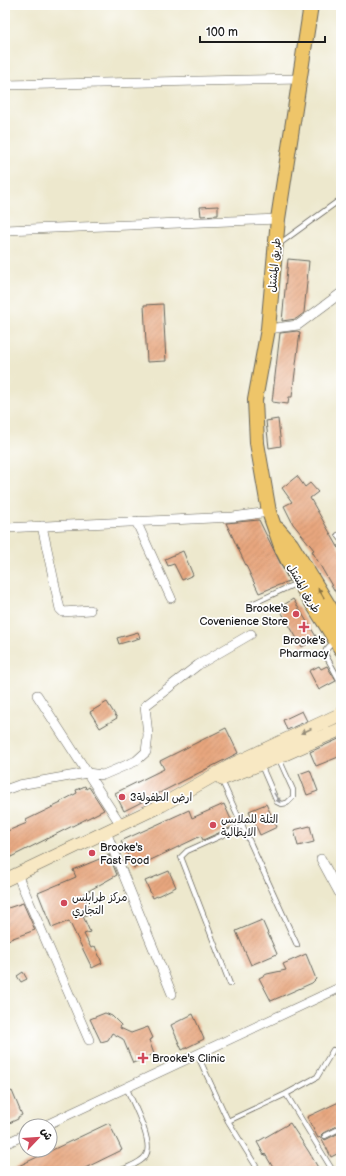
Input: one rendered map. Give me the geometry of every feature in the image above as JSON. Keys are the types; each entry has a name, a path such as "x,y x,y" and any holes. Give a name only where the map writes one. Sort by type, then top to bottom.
{"main road":[{"name":"طريق المشتل","path":"311,5 301,79 278,219 268,329 255,400 257,443 271,518 282,549 299,582 338,644"},
{"name":"طريق المشتل","path":"271,518 292,544 341,626"},
{"path":"11,877 121,825 188,791 234,764 341,714"},
{"path":"188,791 278,757 341,729"}],"street":[{"path":"5,85 301,79"},
{"path":"5,230 278,219"},
{"path":"268,329 298,325 341,294"},
{"path":"5,528 233,517 271,518"},
{"path":"136,521 171,598"},
{"path":"42,526 60,609 63,612 90,610"},
{"path":"5,790 19,785 87,773 103,775 136,761 146,752 148,735 145,706 198,665 251,634"},
{"path":"36,695 121,825"},
{"path":"106,832 172,994"},
{"path":"321,859 341,896"},
{"path":"11,877 89,1040"},
{"path":"58,1119 341,988"},
{"path":"5,1144 18,1138"}],"lane":[{"path":"275,247 341,199"},
{"path":"250,605 299,582"},
{"path":"338,644 326,650 325,654 341,683"},
{"path":"260,763 277,802 281,804 287,803 293,797 293,790 278,757"},
{"path":"221,779 297,945"},
{"path":"230,984 181,857 187,851 243,826"},
{"path":"228,1122 318,1077 333,1050"},
{"path":"197,1054 228,1122 259,1171"},
{"path":"120,1171 141,1160 146,1155 149,1147 147,1136 126,1087"},
{"path":"286,1094 333,1171"},
{"path":"325,1136 341,1128"}],"building":[{"path":"218,206 218,215 201,216 200,207"},
{"path":"288,259 309,261 304,313 296,319 282,321"},
{"path":"163,304 166,361 147,362 144,305"},
{"path":"300,332 292,397 289,397 288,404 272,402 280,333"},
{"path":"278,419 281,446 269,448 266,421"},
{"path":"297,476 305,487 310,483 318,492 310,498 341,552 341,602 312,551 314,550 293,524 284,506 292,502 282,488"},
{"path":"259,520 289,581 259,593 226,523"},
{"path":"183,551 193,575 182,580 174,564 168,566 165,559"},
{"path":"293,599 317,638 302,647 279,608"},
{"path":"138,632 140,638 119,644 117,638"},
{"path":"319,666 321,669 327,666 336,681 319,690 309,671"},
{"path":"107,702 117,718 100,728 90,712"},
{"path":"302,711 307,721 287,730 283,720"},
{"path":"226,728 238,753 124,811 115,793 164,769 160,761"},
{"path":"341,738 341,756 316,766 310,752"},
{"path":"310,770 318,791 307,795 299,774"},
{"path":"85,786 86,789 89,787 104,810 5,860 5,832 27,823 26,820 61,803 60,802 77,793 76,790"},
{"path":"224,804 234,826 203,840 201,836 134,868 121,841 189,810 192,818"},
{"path":"266,804 277,827 260,835 249,811"},
{"path":"310,826 314,842 298,846 294,830"},
{"path":"109,855 117,875 83,894 91,913 83,916 90,932 84,934 91,948 95,946 102,963 92,968 69,921 52,928 38,893 76,877 73,870"},
{"path":"169,871 176,887 153,898 145,881"},
{"path":"23,903 35,930 5,941 5,909"},
{"path":"262,920 277,954 251,965 236,931"},
{"path":"306,954 316,979 312,983 271,1001 259,978 267,974 286,970 283,964"},
{"path":"23,972 27,979 21,982 17,976"},
{"path":"105,1013 112,1016 121,1025 120,1028 131,1033 148,1027 153,1038 149,1040 154,1054 133,1063 123,1039 112,1033 108,1040 101,1042 90,1019"},
{"path":"193,1014 204,1039 182,1050 171,1025"},
{"path":"12,1091 22,1115 18,1117 18,1119 5,1125 5,1094"},
{"path":"341,1101 341,1124 321,1135 325,1140 341,1132 341,1152 331,1157 321,1137 318,1138 307,1117"},
{"path":"109,1123 122,1150 79,1171 8,1171 35,1158 58,1158 58,1147"},
{"path":"290,1123 320,1171 275,1171 265,1154 264,1155 257,1142"}],"place":[{"name":"Brooke's Covenience Store","path":"296,614"},
{"name":"Brooke's Pharmacy","path":"304,627"},
{"name":"ارض الطفولة3","path":"122,797"},
{"name":"التلة للملابس الايطالية","path":"213,825"},
{"name":"Brooke's Fast Food","path":"92,853"},
{"name":"مركز طرابلس التجاري","path":"64,903"},
{"name":"Brooke's Clinic","path":"143,1058"}]}
